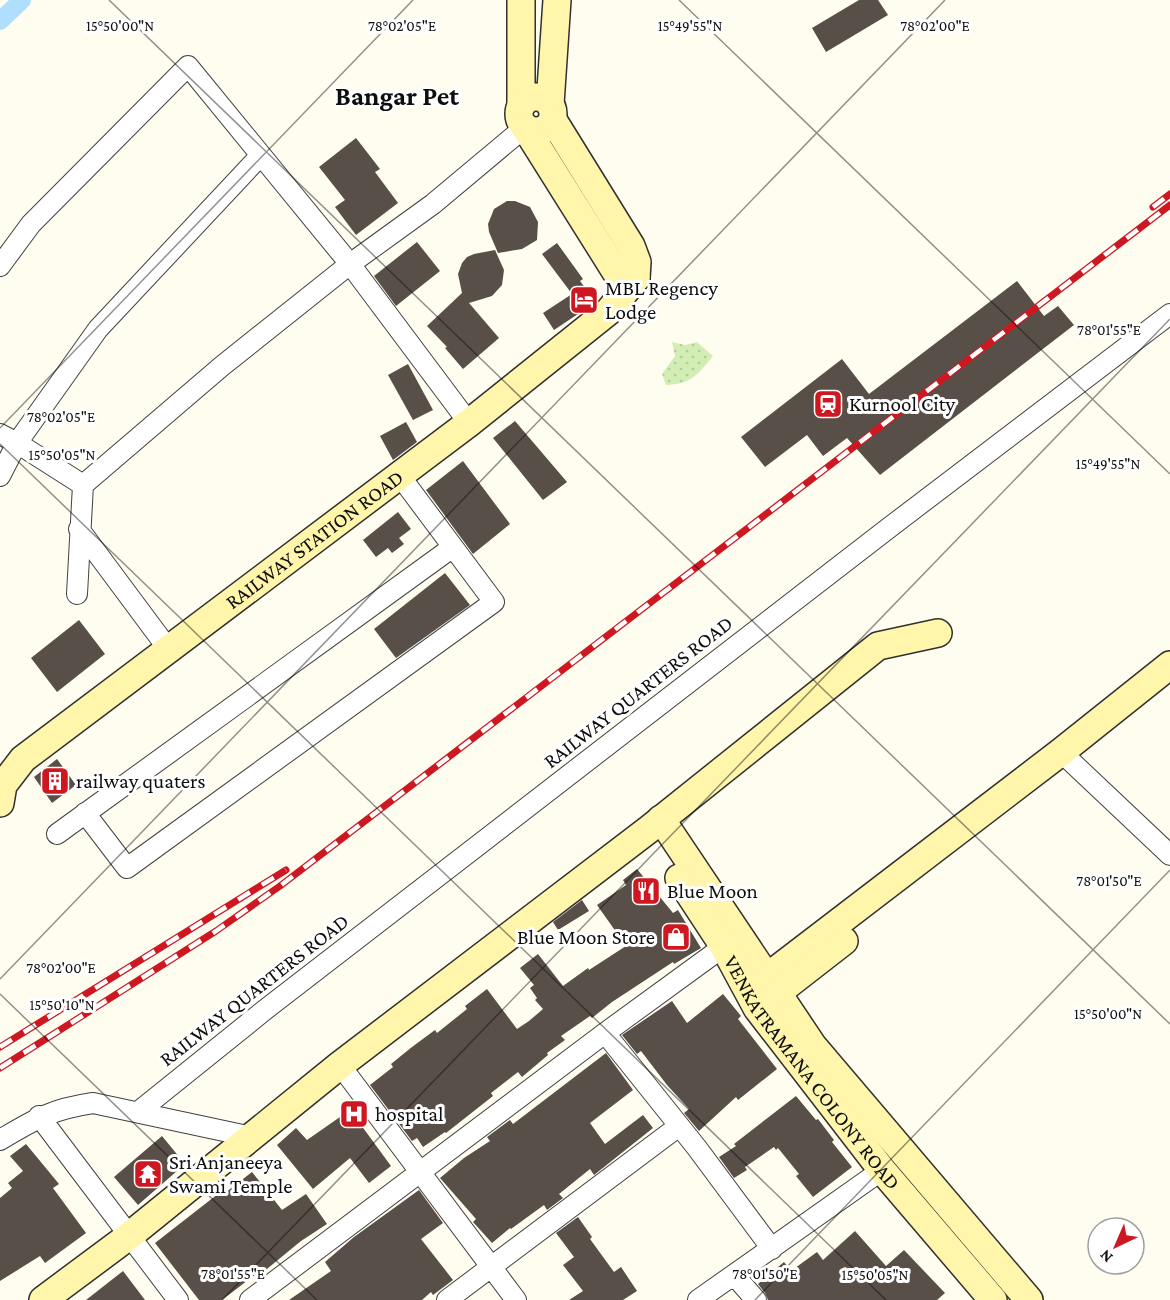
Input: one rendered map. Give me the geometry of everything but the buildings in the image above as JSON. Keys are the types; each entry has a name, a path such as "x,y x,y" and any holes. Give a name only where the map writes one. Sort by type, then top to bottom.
{"street":[{"path":"77,594 83,485 222,366 350,264 433,204 523,116 525,102 535,97 541,98 552,112 631,246 637,262 636,278 616,272 523,116 521,0"},
{"path":"552,112 557,0"},
{"path":"0,266 31,224 188,66 350,264 469,423"},
{"path":"0,476 9,438 98,329 261,155"},
{"name":"RAILWAY STATION ROAD","path":"0,803 5,774 23,759 469,423 609,311 636,278"},
{"name":"RAILWAY QUARTERS ROAD","path":"138,1112 275,1002 1170,314"},
{"path":"9,438 83,485"},
{"path":"85,813 127,868 494,602 400,476"},
{"path":"79,530 169,650"},
{"path":"57,834 453,547"},
{"path":"43,1300 129,1236 339,1065 654,824 878,646 938,633"},
{"path":"1029,1300 813,1046 762,993 1067,757 1170,665"},
{"path":"1067,757 1170,689"},
{"path":"1067,757 1170,855"},
{"name":"VENKATRAMANA COLONY ROAD","path":"654,824 732,941 762,993 882,1170 993,1300"},
{"path":"250,1300 605,1033 732,941"},
{"path":"605,1033 772,1249"},
{"path":"339,1065 516,1300"},
{"path":"0,1140 39,1116 67,1107 93,1103 252,1137"},
{"path":"39,1116 178,1300"},
{"path":"447,1300 679,1126"},
{"path":"698,1300 882,1170"},
{"path":"734,1275 756,1300"}],"green space":[{"path":"672,342 685,345 697,342 713,356 693,377 682,383 666,385 662,374 675,356"}],"waterway":[{"path":"0,21 22,0"}],"railway":[{"path":"1153,207 1170,194"},
{"path":"0,1068 216,931 280,886 1170,205"},
{"path":"0,1047 286,870"}],"place":[{"name":"MBL Regency Lodge","path":"584,300"},
{"name":"Kurnool City","path":"828,404"},
{"name":"railway quaters","path":"55,781"},
{"name":"Blue Moon","path":"646,891"},
{"name":"Blue Moon Store","path":"676,937"},
{"name":"hospital","path":"354,1114"},
{"name":"Sri Anjaneeya Swami Temple","path":"148,1174"}],"district":[{"name":"Bangar Pet","path":"397,96"}]}
